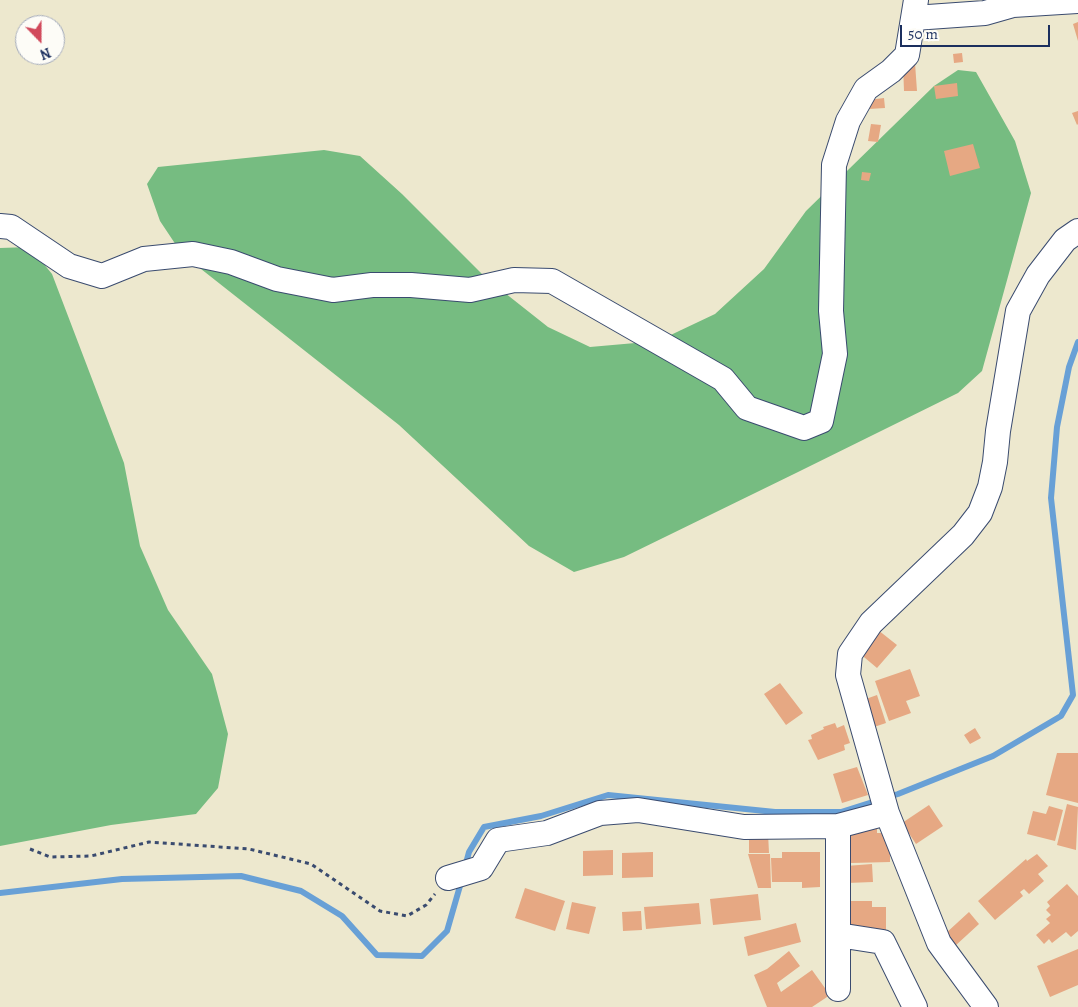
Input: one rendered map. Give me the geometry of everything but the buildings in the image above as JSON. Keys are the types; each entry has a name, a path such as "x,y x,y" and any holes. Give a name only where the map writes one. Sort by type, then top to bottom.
{"street":[{"path":"0,226 10,227 69,266 102,276 144,259 193,254 231,262 277,279 333,290 372,285 411,284 470,290 514,280 552,281 723,379 747,408 804,428 821,421 835,354 832,311 834,165 848,121 866,88 892,71 907,55 915,9 985,13 1013,5 1078,1"},
{"path":"986,1007 938,943 884,803 848,675 850,654 871,623 963,535 980,514 990,487 995,462 998,431 1018,311 1038,275 1065,240 1078,231"},
{"path":"448,878 481,868 498,840 547,833 600,813 638,810 744,827 838,826 884,803"},
{"path":"838,826 838,989"},
{"path":"838,936 883,942 915,1007"}],"path":[{"path":"30,849 50,857 91,856 149,842 249,849 311,864 380,911 407,916 426,905 448,878"}],"green space":[{"path":"958,70 976,72 1015,141 1031,193 982,371 958,393 796,473 624,557 574,572 529,546 399,425 182,254 160,221 147,184 158,167 324,150 360,156 402,194 486,278 548,327 590,347 658,341 715,314 764,269 806,211 934,86"},
{"path":"30,247 52,274 124,463 140,546 168,610 212,674 228,734 218,788 196,814 111,825 0,846 0,248"}],"waterway":[{"path":"465,867 469,852 484,827 541,816 608,795 775,812 841,812 898,794 993,756 1061,716 1073,695 1051,498 1057,427 1069,367 1078,342"},
{"path":"0,893 122,879 241,876 301,891 342,916 377,955 422,956 447,931 462,879"}]}
